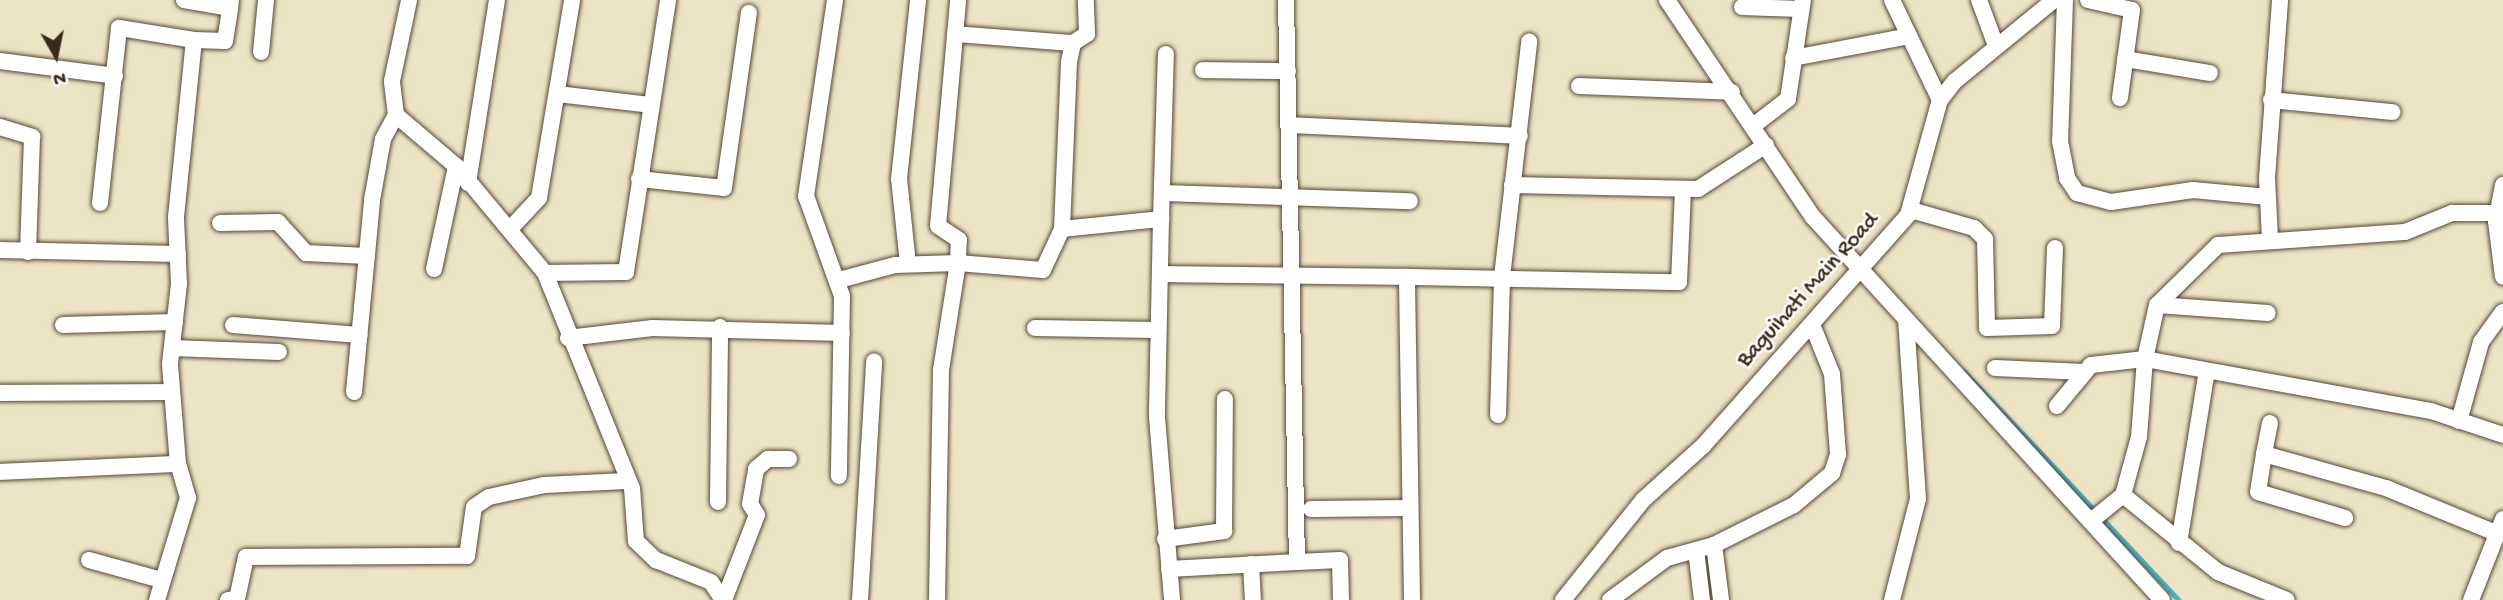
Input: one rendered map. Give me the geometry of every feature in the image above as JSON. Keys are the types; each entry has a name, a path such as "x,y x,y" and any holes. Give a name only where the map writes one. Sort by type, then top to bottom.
{"street":[{"path":"100,203 119,28 194,40 225,41 231,4 184,0"},
{"path":"261,52 266,0"},
{"path":"354,391 367,256 383,139 396,115 392,81 409,0"},
{"path":"468,183 497,0"},
{"path":"510,229 539,198 572,0"},
{"path":"545,273 626,272 668,0"},
{"path":"835,0 806,196 839,280 842,333 839,476"},
{"path":"908,264 899,179 918,0"},
{"path":"937,600 941,370 958,263 959,240 938,226 958,0"},
{"path":"955,34 1073,43 1087,34 1086,0"},
{"path":"1286,0 1292,278 1288,315 1297,562"},
{"path":"1667,0 1756,123 1766,145 1813,217 1906,320 2098,515 2162,600"},
{"path":"1892,0 1940,100"},
{"path":"1979,0 1995,43"},
{"name":"Baguihati Main Road","path":"1563,600 1643,500 1703,446 1774,360 1813,327 1910,210 1940,100 1995,43 2053,0"},
{"path":"2065,0 2060,141 2067,178 2077,193 2111,202 2193,190 2268,197"},
{"path":"2088,0 2132,10 2120,98"},
{"path":"2270,239 2268,197 2271,100 2280,0"},
{"path":"1742,7 1802,4 1788,99 1756,123"},
{"path":"639,179 724,188 749,13"},
{"path":"1793,58 1909,36"},
{"path":"157,600 188,498 178,464 172,392 172,348 194,40"},
{"path":"1498,415 1503,277 1529,42"},
{"path":"839,280 908,264 958,263 1043,270 1062,229 1073,43"},
{"path":"1166,54 1165,192 1161,219 1157,330 1166,539 1172,600"},
{"path":"2125,60 2210,73"},
{"path":"0,61 115,76"},
{"path":"1203,70 1288,71"},
{"path":"1579,86 1732,92"},
{"path":"557,94 650,105"},
{"path":"2271,100 2392,113"},
{"path":"396,115 456,166 545,273 568,338 626,481 631,526 642,549 701,575 723,600 757,515 750,504 756,469 768,459 789,459"},
{"path":"1289,125 1520,136"},
{"path":"0,127 32,137 28,252"},
{"path":"1512,185 1698,189 1766,145"},
{"path":"434,269 456,166"},
{"path":"2503,186 2498,213 2503,277"},
{"path":"1160,274 1292,278 1503,277 1679,282 1682,190"},
{"path":"1165,192 1290,193 1410,201"},
{"path":"1910,210 1974,228 1984,239 1987,328 2052,326 2055,248"},
{"path":"2098,515 2123,495 2138,437 2145,359 2157,305 2218,245 2270,239 2405,232 2452,212 2498,213"},
{"path":"1062,229 1161,219"},
{"path":"220,223 278,222 306,253 367,256"},
{"path":"0,250 178,254"},
{"path":"1407,277 1408,508 1412,600"},
{"path":"2157,305 2268,313"},
{"path":"2459,421 2481,342 2503,312"},
{"path":"1892,600 1918,499 1906,320"},
{"path":"63,325 175,322"},
{"path":"233,325 360,335"},
{"path":"568,338 720,327 842,333"},
{"path":"718,502 720,327"},
{"path":"1610,600 1640,573 1714,545 1794,505 1832,473 1838,454 1832,374 1813,327"},
{"path":"1035,328 1157,330"},
{"path":"172,348 279,352"},
{"path":"2057,406 2084,372 2107,361 2145,359 2459,421 2503,435"},
{"path":"860,600 874,362"},
{"path":"1995,368 2084,372"},
{"path":"2179,544 2207,371"},
{"path":"0,393 172,392"},
{"path":"1166,539 1224,531 1225,399"},
{"path":"2270,423 2258,492 2345,518"},
{"path":"2264,454 2386,488 2500,526 2471,600"},
{"path":"0,472 178,464"},
{"path":"228,600 237,600 246,557 467,556 474,508 489,497 544,485 626,481"},
{"path":"2123,495 2179,544 2234,581 2287,600"},
{"path":"1311,509 1408,508"},
{"path":"1714,545 1721,600"},
{"path":"1696,550 1702,600"},
{"path":"89,560 161,580"},
{"path":"1169,569 1340,560 1342,600"},
{"path":"1251,564 1253,600"}],"waterway":[{"path":"1964,371 2179,600"}]}
